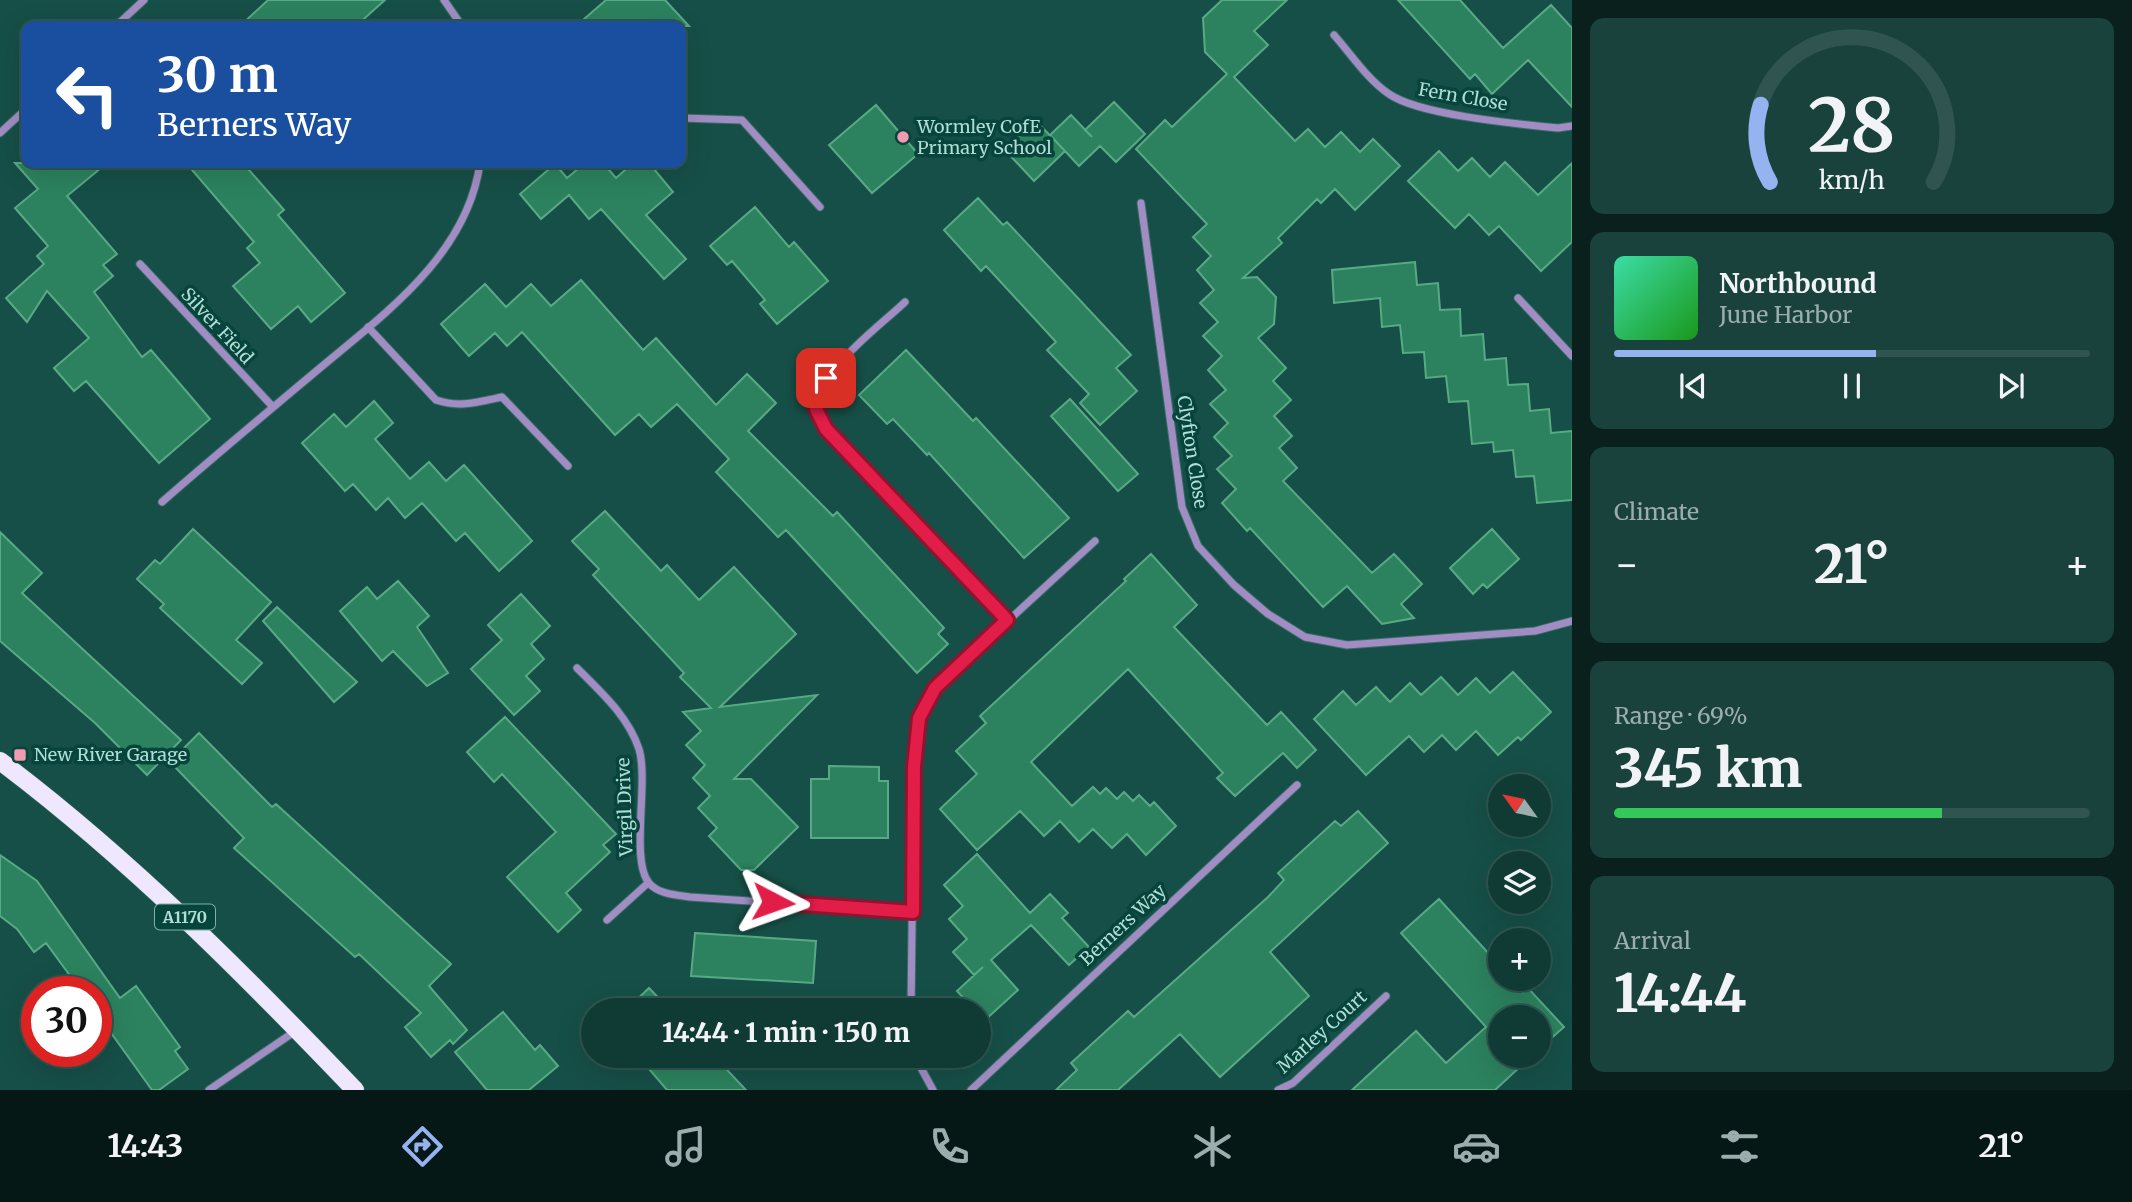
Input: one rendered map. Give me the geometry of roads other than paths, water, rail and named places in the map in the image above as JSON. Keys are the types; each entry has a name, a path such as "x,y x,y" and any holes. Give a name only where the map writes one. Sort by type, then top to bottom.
{"main road":[{"name":"A1170","path":"0,761 42,792 174,908 355,1090"}],"street":[{"path":"121,21 144,0"},
{"path":"444,0 459,21"},
{"name":"Fern Close","path":"1334,35 1376,83 1403,102 1445,113 1531,125 1572,126"},
{"path":"0,133 21,114"},
{"path":"686,118 742,120 820,208"},
{"path":"162,502 411,290 446,247 468,206 479,168"},
{"name":"Clyfton Close","path":"1141,202 1181,507 1198,546 1234,585 1268,614 1305,637 1347,645 1535,631 1572,621"},
{"name":"Silver Field","path":"140,264 273,407"},
{"path":"1518,298 1572,356"},
{"path":"905,302 826,378 817,400 818,418 1007,620"},
{"path":"368,327 436,400 450,405 464,405 502,397 568,466"},
{"path":"911,998 914,767 919,718 935,688 1095,541"},
{"name":"Virgil Drive","path":"577,668 612,703 639,750 643,769 641,859 648,883"},
{"name":"Berners Way","path":"971,1090 1297,785"},
{"path":"607,920 648,883 659,891 690,897 913,912"},
{"name":"Marley Court","path":"1278,1090 1293,1083 1386,996"},
{"path":"209,1090 297,1030"},
{"path":"921,1068 933,1090"}],"place":[{"name":"Wormley CofE Primary School","path":"903,137"},
{"name":"New River Garage","path":"20,755"}]}
